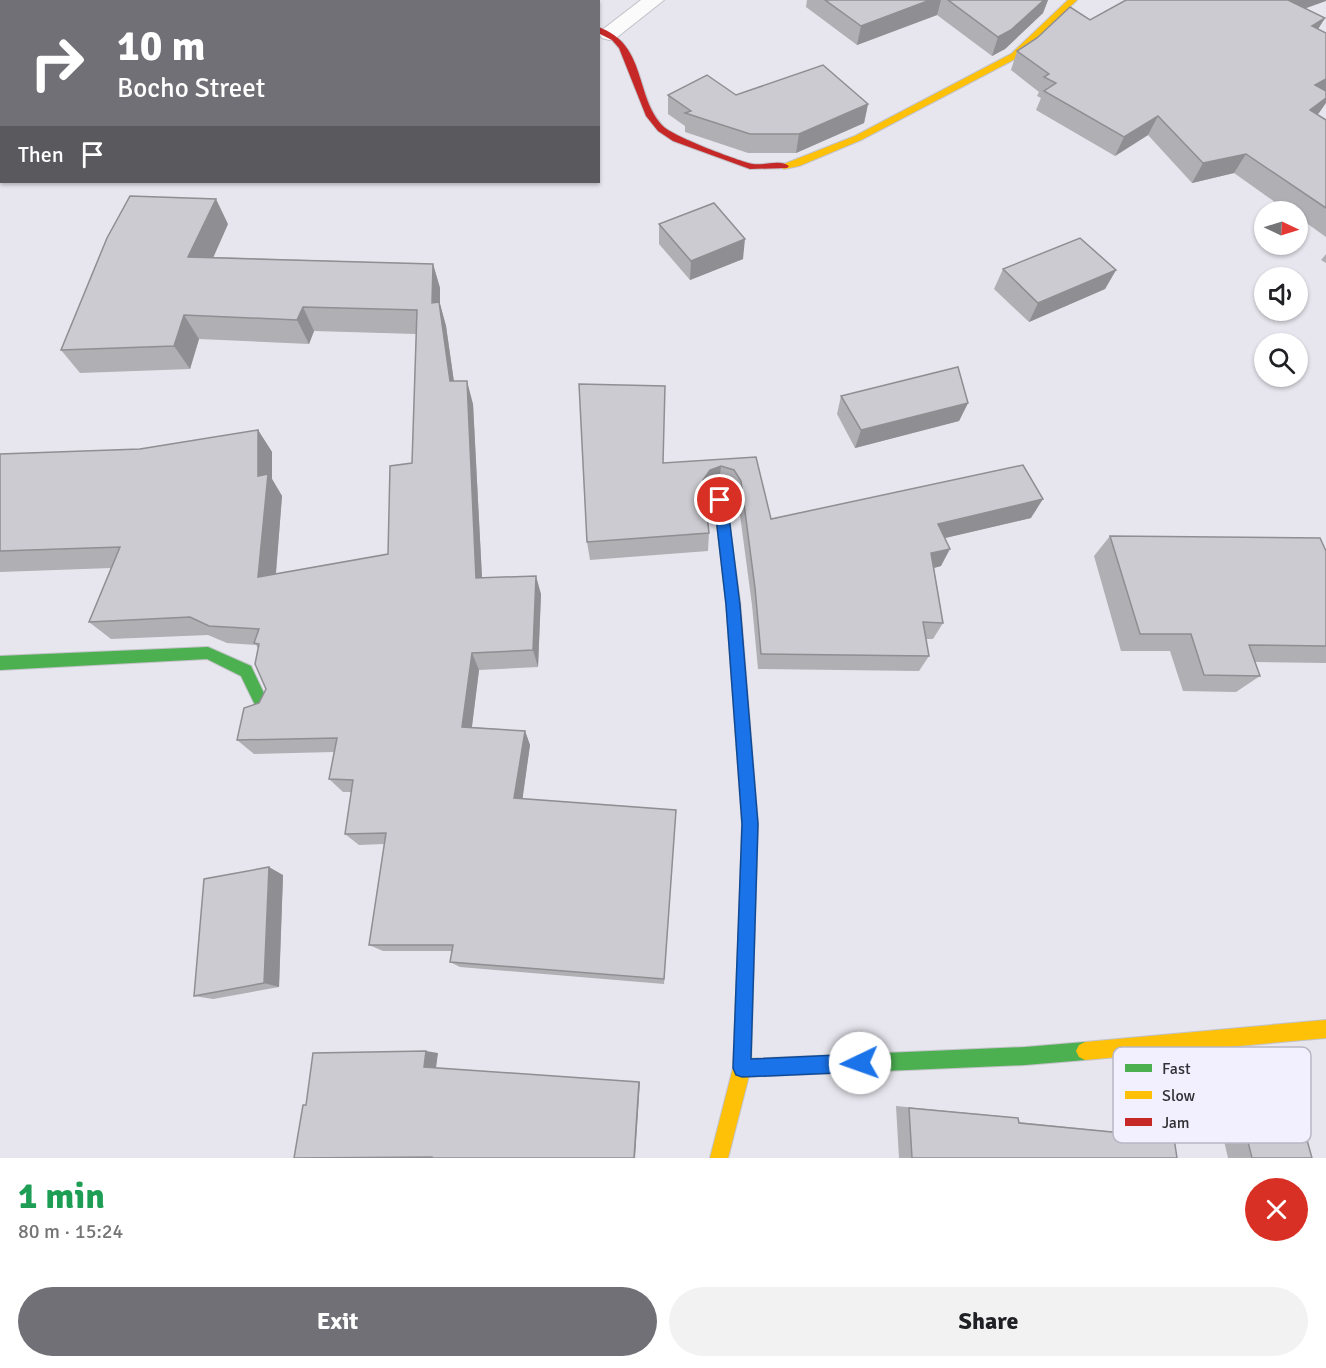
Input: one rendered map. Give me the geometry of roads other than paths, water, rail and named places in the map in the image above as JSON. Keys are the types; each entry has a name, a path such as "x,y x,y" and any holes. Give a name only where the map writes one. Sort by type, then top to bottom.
{"street":[{"path":"654,0 604,31 623,47 651,116 661,129 676,139 753,167 774,168 796,164 858,138 1014,56 1073,0"},
{"path":"719,1158 742,1068 750,824 733,605 720,500"},
{"path":"0,663 208,653 246,671 262,704"},
{"path":"1125,1047 1326,1029"},
{"path":"742,1068 1025,1056 1113,1048"}]}
